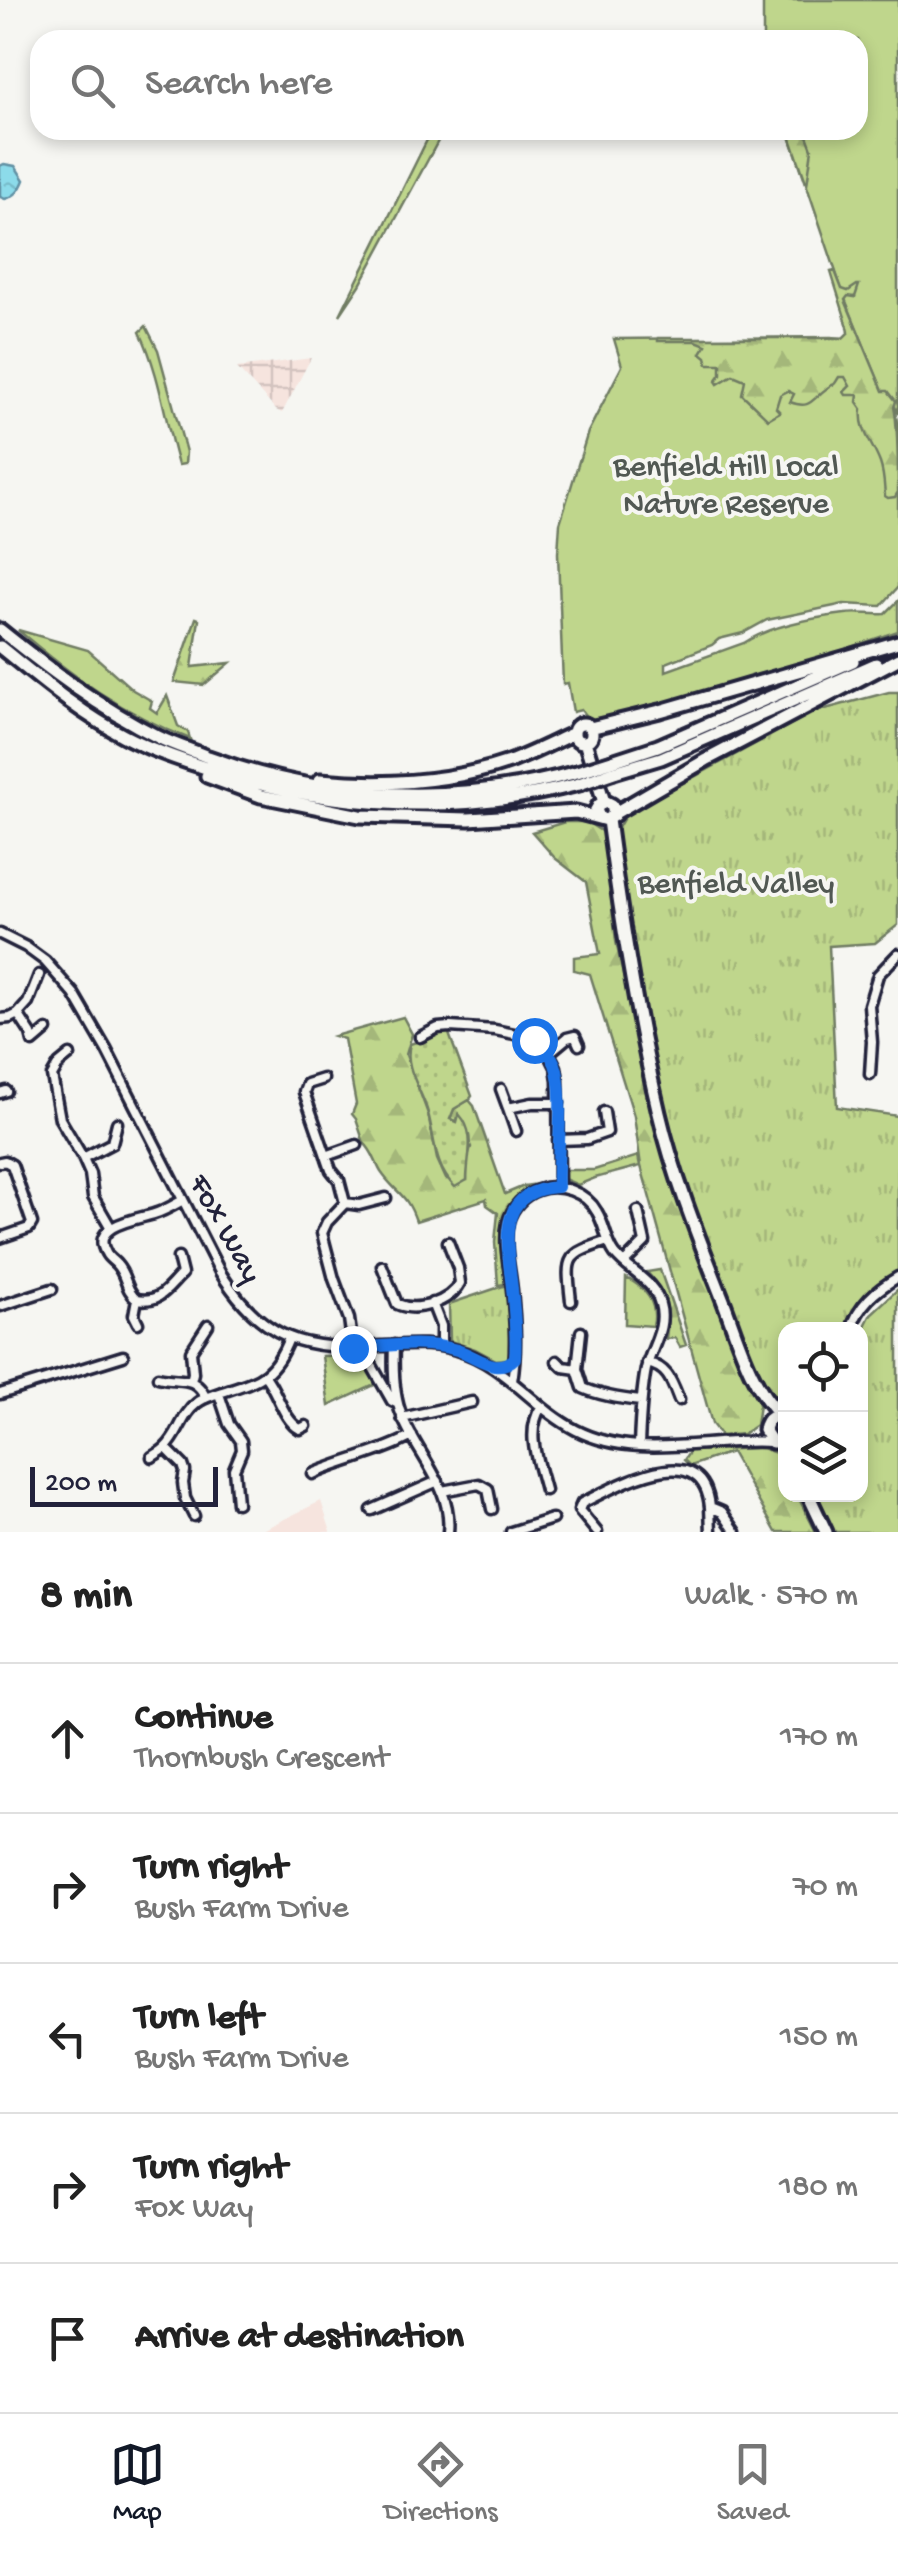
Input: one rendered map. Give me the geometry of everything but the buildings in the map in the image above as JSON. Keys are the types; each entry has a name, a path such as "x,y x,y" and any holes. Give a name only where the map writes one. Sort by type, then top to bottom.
{"highway":[{"path":"0,630 58,678 107,709 161,739 237,768 348,792 397,794 461,792 578,778"},
{"path":"590,728 660,712 898,642"},
{"path":"613,767 898,642"},
{"path":"0,646 70,704 205,776 261,796 360,816 468,819 581,812 607,817 898,657"},
{"path":"162,754 249,782 344,801 481,802 528,795 613,767 661,758 898,657"},
{"path":"237,768 346,782 412,782 501,764 547,746 586,724 592,736 585,742"},
{"path":"574,733 577,740 585,742"},
{"path":"585,742 604,802 597,808 607,817 624,938 659,1116 693,1227 774,1420"},
{"path":"812,1502 826,1532"}],"street":[{"name":"Fox Way","path":"0,934 45,961 74,994 230,1289 261,1321 290,1338 322,1347 440,1346 459,1350 487,1363 560,1421 607,1441 683,1446 751,1441 778,1445"},
{"path":"870,1074 869,1005 873,987 888,961 898,954"},
{"path":"0,1019 18,1014 28,1003 38,975"},
{"path":"18,1014 32,1042 47,1030"},
{"path":"572,1023 579,1045"},
{"path":"420,1037 450,1026 495,1030 529,1037 549,1053 556,1067 559,1103 558,1187"},
{"path":"549,1053 575,1036"},
{"path":"70,1055 54,1070 52,1084 64,1130 83,1158 93,1196 111,1228"},
{"path":"323,1079 307,1084 304,1092 331,1170 340,1180 345,1203"},
{"path":"500,1089 516,1131"},
{"path":"508,1108 559,1103"},
{"path":"558,1140 610,1136 604,1112"},
{"path":"83,1158 116,1145 117,1123"},
{"path":"326,1156 356,1145"},
{"path":"0,1162 9,1162 14,1168 32,1223 0,1238"},
{"path":"512,1382 515,1358 508,1221 512,1210 538,1190 558,1187 576,1192 596,1209 614,1252 660,1300 661,1330 648,1363 639,1445"},
{"path":"345,1203 386,1198"},
{"path":"178,1258 187,1273 160,1296 137,1299 128,1290 120,1268 104,1250 105,1234 127,1220 156,1214 184,1200"},
{"path":"345,1203 322,1233 350,1319 353,1348"},
{"path":"624,1263 645,1242 638,1210"},
{"path":"571,1301 569,1268 574,1254 608,1241"},
{"path":"382,1266 397,1304 410,1309 432,1303 451,1296 460,1283 448,1242"},
{"path":"853,1322 878,1289 898,1278"},
{"path":"0,1306 52,1289"},
{"path":"137,1299 134,1315 138,1323"},
{"path":"432,1303 441,1326 440,1346"},
{"path":"191,1380 191,1352 208,1326"},
{"path":"581,1332 577,1369 584,1388 623,1400 641,1400"},
{"path":"152,1457 166,1448 186,1414 206,1398 253,1384 266,1376 290,1338"},
{"path":"394,1346 402,1418 440,1486 448,1514 448,1532"},
{"path":"0,1394 123,1356"},
{"path":"367,1357 392,1401 398,1404"},
{"path":"487,1363 504,1366 515,1358"},
{"path":"557,1361 563,1367 577,1369"},
{"path":"648,1363 665,1370 679,1400"},
{"path":"382,1384 395,1374"},
{"path":"158,1376 191,1380 206,1398"},
{"path":"266,1376 291,1423 300,1429 306,1426"},
{"path":"280,1398 291,1393"},
{"path":"218,1394 229,1424 241,1441 242,1450 234,1469 237,1503"},
{"path":"402,1418 472,1402"},
{"path":"542,1407 532,1434 544,1490"},
{"path":"751,1441 774,1420"},
{"path":"313,1474 412,1436"},
{"path":"683,1446 683,1470"},
{"path":"166,1448 185,1471 185,1498 194,1516"},
{"path":"597,1532 579,1510 582,1503 669,1469 693,1474 703,1484 709,1496 711,1532"},
{"path":"372,1510 440,1486 479,1484 488,1489 492,1509"},
{"path":"710,1507 722,1512 736,1532"},
{"path":"511,1532 552,1519"}],"shaded area":[{"path":"311,358 282,413 237,368"},
{"path":"321,1501 331,1532 258,1532"}],"green space":[{"name":"Benfield Hill Local Nature Reserve","path":"763,0 898,0 898,414 888,391 898,423 898,587 881,606 844,604 767,620 666,663 666,671 779,627 845,614 885,614 898,601 898,631 693,699 626,715 588,719 581,710 573,712 568,683 563,684 560,523 588,432 622,366 614,339 858,339 881,387 845,299 791,140 868,140 868,30 763,30"},
{"path":"427,140 439,140 360,285 340,315"},
{"path":"791,140 809,140 812,149 807,185"},
{"path":"835,271 842,289 848,291 859,285 855,297 845,300 883,391 888,391 896,401 895,497 885,496 881,467 865,430 858,395 846,395 844,392 850,386 845,377 839,377 807,404 790,402 794,394 788,391 780,395 776,408 780,412 768,419 742,394 745,380 733,375 718,384 721,364 708,364 701,353 706,345 696,341 658,341 843,338 849,332 831,272"},
{"path":"146,326 158,350 186,452 185,464 178,465 140,332"},
{"path":"196,618 199,619 192,667 230,663 204,685 174,682"},
{"path":"18,630 88,650 133,690 152,701 150,708 157,713 167,696 178,726 188,732 190,739 99,692"},
{"name":"Benfield Valley","path":"898,692 898,925 875,943 829,946 837,1107 898,1116 898,1274 867,1297 850,1322 778,1322 778,1402 756,1366 696,1221 664,1109 631,937 616,831 626,814 814,712"},
{"path":"565,822 587,822 604,833 616,941 653,1119 686,1222 754,1384 759,1405 756,1425 743,1434 721,1436 712,1424 641,1166 634,1116 590,974 574,970 574,957 600,954 586,882 555,858 532,832"},
{"path":"403,1017 412,1034 406,1055 446,1179 467,1180 471,1147 458,1116 457,1122 450,1119 454,1109 469,1100 505,1194 545,1183 515,1201 502,1223 505,1284 498,1285 498,1213 487,1205 486,1199 416,1221 404,1199 381,1172 352,1114 356,1104 344,1039 334,1036"},
{"path":"448,1031 472,1096 454,1109 450,1119 457,1122 459,1114 465,1122 470,1146 467,1180 455,1187 439,1162 428,1113 409,1061 410,1044"},
{"path":"638,1156 640,1166 578,1185 564,1179 564,1170 594,1170"},
{"path":"660,1270 686,1345 680,1347 675,1338 666,1339 666,1303 647,1272"},
{"path":"626,1278 649,1297 654,1310 653,1326 625,1324"},
{"path":"506,1285 511,1350 508,1359 496,1360 450,1341 449,1304"},
{"path":"898,1289 898,1532 832,1532 817,1502 868,1502 867,1322"},
{"path":"363,1355 379,1383 329,1406 322,1356"},
{"path":"762,1448 776,1453 778,1502 801,1502 816,1532 776,1532 731,1452 690,1466 684,1460 690,1451"}],"water":[{"path":"0,166 15,166 24,180 17,192 5,199 0,197"}],"route":[{"path":"353,1348 440,1346 498,1366 515,1358 508,1221 512,1210 530,1194 558,1187 556,1067 549,1053 534,1040"}]}
